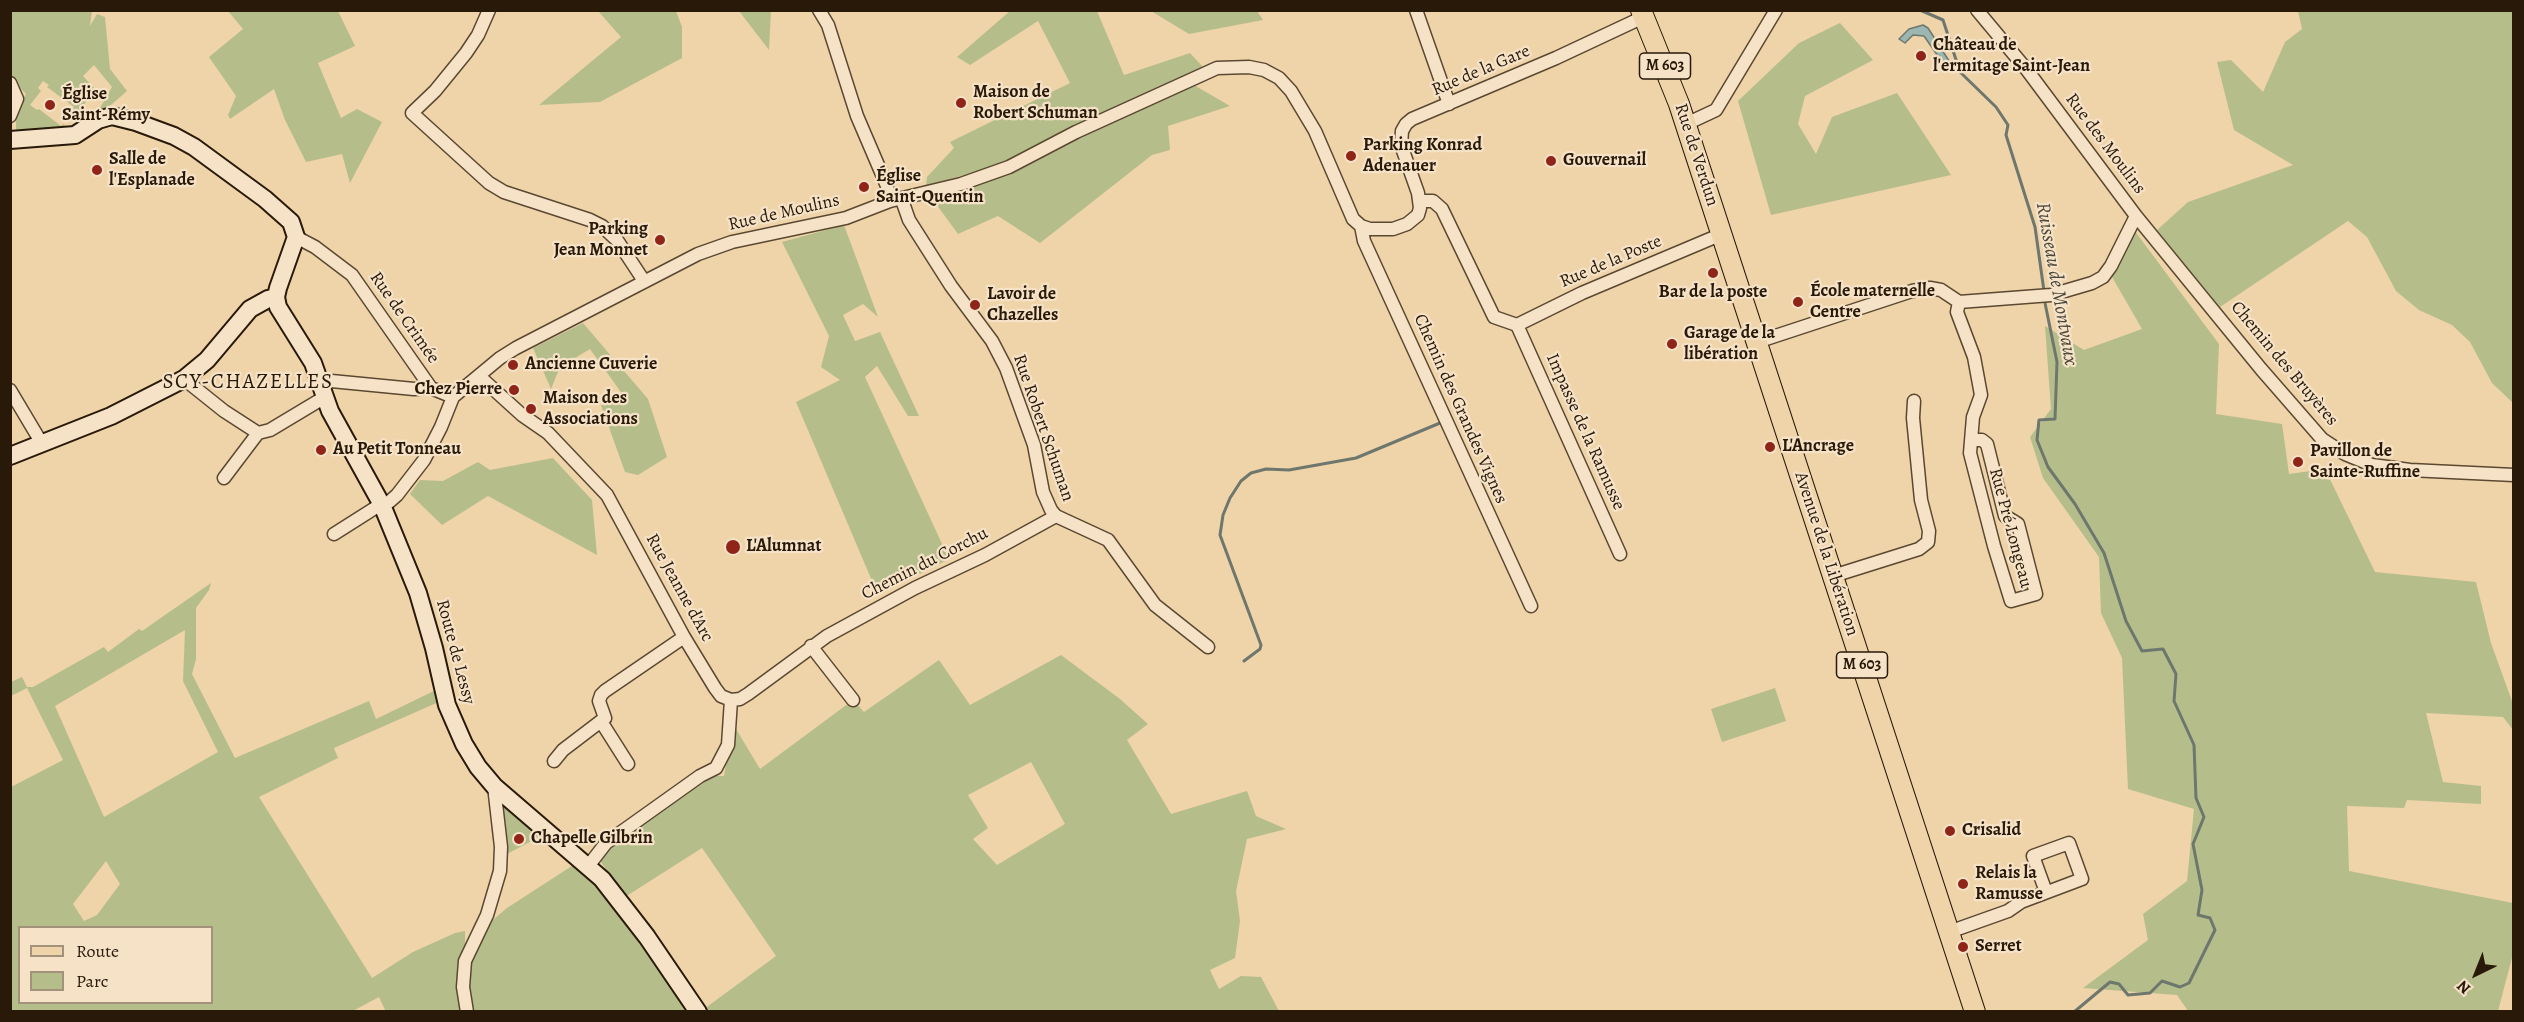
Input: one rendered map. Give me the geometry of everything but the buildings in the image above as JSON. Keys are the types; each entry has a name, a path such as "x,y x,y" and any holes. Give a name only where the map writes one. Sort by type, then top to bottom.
{"main road":[{"name":"Rue de Verdun","path":"1642,12 1671,82 1722,234"},
{"name":"Avenue de la Libération","path":"1722,234 1975,1011"}],"street":[{"path":"489,10 470,48 435,91 412,113 489,183 504,192 602,226 617,240 644,281"},
{"name":"Rue Robert Schuman","path":"819,10 828,25 857,116 887,186 951,286 992,341 1006,368 1034,445 1043,492 1056,516"},
{"path":"1416,10 1449,104"},
{"path":"1686,124 1716,110 1776,10"},
{"name":"Rue des Moulins","path":"1977,10 2027,70 2136,216"},
{"name":"Rue de la Gare","path":"1420,201 1401,145 1402,131 1412,119 1528,71 1635,21 1642,12"},
{"name":"Rue de Moulins","path":"453,397 516,348 698,254 732,242 846,218 896,201 961,184 1009,167 1076,132 1216,68 1249,67 1264,70 1279,78 1291,91 1318,139 1353,219 1361,226"},
{"path":"10,83 17,99 10,116"},
{"path":"10,140 75,135 98,120 112,116 165,133 194,147 265,199 294,230 276,297 268,298 250,309 207,360 184,379 130,408 10,456"},
{"path":"1361,226 1380,230 1394,229 1407,224 1418,215 1420,201 1434,201 1442,209 1494,317 1517,325"},
{"path":"1757,342 1912,291 1930,288 1941,290 1959,302 2051,295 2092,283 2103,277 2111,266 2136,216"},
{"name":"Chemin des Bruyères","path":"2136,216 2310,427 2333,447 2356,460 2391,468 2514,475"},
{"name":"Chemin des Grandes Vignes","path":"1361,226 1368,251 1530,606"},
{"name":"Rue de Crimée","path":"294,230 352,275 431,388 453,397"},
{"name":"Rue de la Poste","path":"1517,325 1582,293 1722,234"},
{"name":"Route de Lessy","path":"276,297 286,321 313,363 330,411 382,505 423,607 447,705 464,744 478,767 494,786 589,865 602,879 647,937 698,1011"},
{"name":"Rue Pré Longeau","path":"1959,302 1958,312 1974,357 1981,395 1973,417 1971,440 1970,453 2011,601 2036,594 2018,524 2005,516 1987,444 1982,440 1971,440"},
{"name":"Impasse de la Ramusse","path":"1517,325 1620,554"},
{"name":"Rue Jeanne d'Arc","path":"479,376 522,415 548,433 607,495 684,637 715,688 721,696 731,700"},
{"path":"184,379 224,411 258,433"},
{"path":"224,478 258,433 270,430 323,388 431,388"},
{"path":"10,390 41,442"},
{"path":"334,534 397,495 424,460 453,397"},
{"path":"1833,576 1919,549 1928,542 1929,531 1921,500 1913,418 1914,401"},
{"path":"1056,516 1108,540 1155,605 1209,647"},
{"name":"Chemin du Corchu","path":"811,646 915,588 985,555 1056,516"},
{"path":"554,761 563,750 602,723 605,713 599,701 601,695 684,637"},
{"path":"589,865 606,843 700,776 716,768 728,745 731,700 740,699 748,694 811,646 853,700"},
{"path":"602,723 628,764"},
{"path":"467,1011 463,987 465,962 487,915 500,871 501,847 494,786"},
{"path":"1949,932 2008,912 2021,902 2082,879 2069,843 2033,856 2046,892"}],"green space":[{"path":"11,11 92,11 90,26 97,14 105,17 110,69 127,91 104,111 100,108 112,87 94,65 83,76 96,90 76,114 74,107 47,87 49,85 43,81 38,88 41,91 30,105 61,126 63,124 68,128 16,132 16,110 26,94 11,78"},
{"path":"228,11 338,11 355,46 318,63 341,118 357,109 382,122 350,183 342,154 306,162 285,120 274,89 230,119 228,115 236,96 209,57 243,29"},
{"path":"598,11 676,11 682,27 682,58 600,102 539,105 621,37"},
{"path":"739,11 771,11 769,50"},
{"path":"1010,11 1097,11 1124,75 1190,53 1204,68 1008,161 926,187 927,177 954,148 950,142 1070,83 1038,21 970,65 957,57"},
{"path":"1151,11 1257,11 1263,20 1189,34"},
{"path":"2298,11 2513,11 2513,403 2492,383 2470,342 2452,325 2419,310 2396,291 2367,237 2348,221 2220,307 2157,230 2188,202 2293,165 2234,130 2217,62 2231,60 2263,92 2285,42 2302,29"},
{"path":"1840,23 1873,60 1805,96 1798,124 1816,154 1832,117 1897,93 1951,175 1771,215 1738,101 1799,43"},
{"path":"1194,85 1230,106 1168,126 1170,150 1152,155 1040,243 998,216 958,234 936,204 1010,171 1105,124"},
{"path":"844,225 878,317 863,304 843,315 855,341 880,332 919,416 908,416 877,366 865,377 949,559 878,595 796,402 840,380 821,367 829,336 782,242"},
{"path":"2131,226 2219,344 2216,414 2282,424 2289,474 2325,469 2375,572 2476,582 2491,643 2513,704 2513,730 2503,717 2426,713 2443,782 2481,786 2481,804 2407,800 2404,808 2347,806 2349,871 2513,903 2513,954 2498,1011 2188,1011 2177,995 2083,988 2148,940 2143,914 2187,881 2194,809 2128,789 2122,658 2101,613 2099,557 2043,478 2030,437 2051,409 2045,326 2084,350 2142,329 2108,270"},
{"path":"583,323 648,399 667,457 638,475 625,472 601,405 628,402 590,349 560,367 551,389 533,348"},
{"path":"553,458 592,500 597,555 488,496 442,525 410,494 420,480 443,481 478,462 490,470"},
{"path":"211,583 209,590 196,608 196,659 192,674 235,758 369,701 376,719 438,689 441,701 334,748 338,758 259,797 372,978 413,952 455,933 465,931 465,946 475,950 488,924 507,908 578,862 704,1009 776,956 702,848 625,897 596,855 700,776 724,776 733,724 760,769 853,700 864,712 939,660 970,705 1061,655 1120,699 1148,724 1127,740 1171,814 1247,791 1256,816 1286,829 1247,839 1236,891 1240,921 1235,958 1210,970 1219,989 1241,976 1261,977 1279,1011 386,1012 379,997 351,1012 11,1011 11,787 63,760 27,688 11,696 11,682 22,677 27,687 33,687 104,647 108,652 139,629 142,631","holes":["185,630 183,681 218,752 104,817 55,706","1031,762 1065,824 997,865 973,839 988,828 968,795","106,861 120,884 97,915 84,921 73,904"]},
{"path":"1775,688 1786,721 1722,742 1711,709"},
{"path":"505,804 545,834 505,855 502,806"}],"water":[{"path":"1923,25 1928,28 1951,64 1949,72 1924,36 1913,35 1905,43 1899,39 1909,29"}],"waterway":[{"name":"Ruisseau de Montvaux","path":"1920,10 1943,20 1960,72 1996,107 2008,125 2006,135 2035,227 2044,291"},
{"name":"Ruisseau de Montvaux","path":"2044,298 2057,362 2055,419 2039,420 2037,440 2048,467 2075,504 2104,553 2126,621 2142,651 2163,649 2176,674 2174,701 2194,745 2196,798 2204,817 2193,844 2202,890 2198,915 2210,918 2215,930 2189,983 2180,987 2162,981 2150,993 2128,995 2119,984 2110,982 2074,1012"},
{"path":"1244,661 1260,649 1261,645 1220,535 1223,515 1241,481 1251,473 1266,469 1289,470 1356,458 1440,423"}],"place":[{"name":"Château de l'ermitage Saint-Jean","path":"1921,56"},
{"name":"Maison de Robert Schuman","path":"961,103"},
{"name":"Église Saint-Rémy","path":"50,105"},
{"name":"Parking Konrad Adenauer","path":"1351,156"},
{"name":"Gouvernail","path":"1551,161"},
{"name":"Salle de l'Esplanade","path":"97,170"},
{"name":"Église Saint-Quentin","path":"864,187"},
{"name":"Parking Jean Monnet","path":"660,240"},
{"name":"Bar de la poste","path":"1713,273"},
{"name":"École maternelle Centre","path":"1798,302"},
{"name":"Lavoir de Chazelles","path":"975,305"},
{"name":"Garage de la libération","path":"1672,344"},
{"name":"Ancienne Cuverie","path":"513,365"},
{"name":"Chez Pierre","path":"514,390"},
{"name":"Maison des Associations","path":"531,409"},
{"name":"L'Ancrage","path":"1770,447"},
{"name":"Au Petit Tonneau","path":"321,450"},
{"name":"Pavillon de Sainte-Ruffine","path":"2298,462"},
{"name":"L'Alumnat","path":"733,547"},
{"name":"Crisalid","path":"1950,831"},
{"name":"Chapelle Gilbrin","path":"519,839"},
{"name":"Relais la Ramusse","path":"1963,884"},
{"name":"Serret","path":"1963,947"}],"district":[{"name":"SCY-CHAZELLES","path":"248,383"}]}
